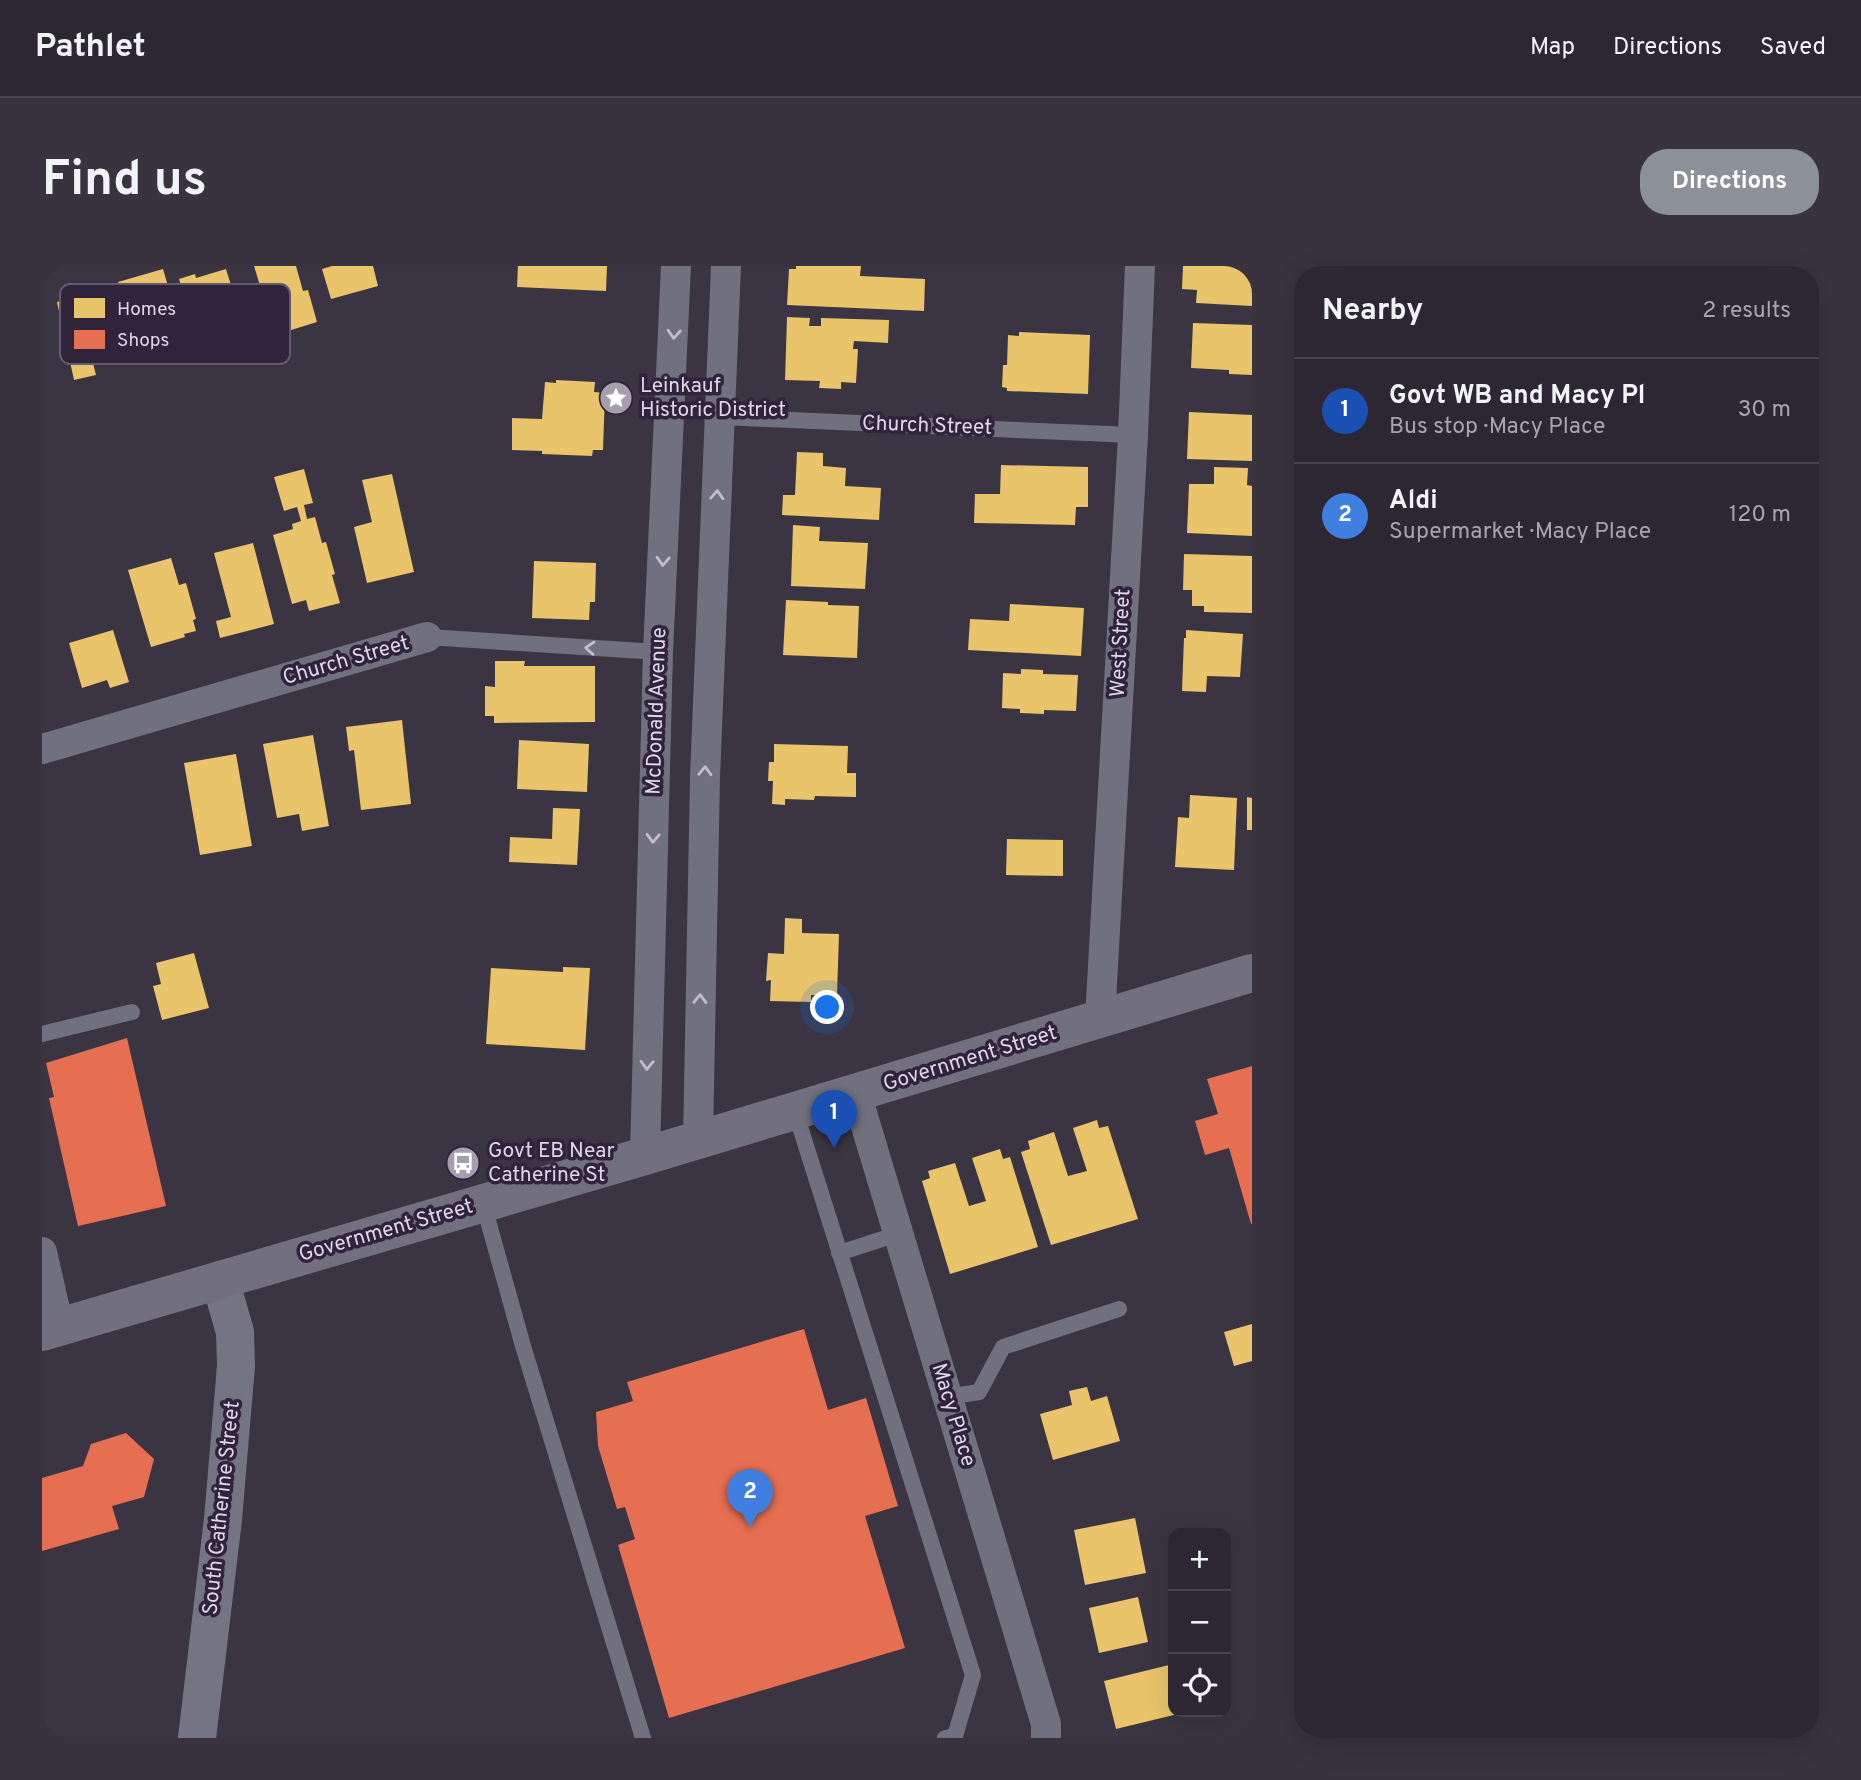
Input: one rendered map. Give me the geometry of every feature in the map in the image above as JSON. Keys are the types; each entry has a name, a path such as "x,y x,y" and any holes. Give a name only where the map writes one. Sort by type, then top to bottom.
{"main road":[{"name":"Government Street","path":"51,1330 645,1157 1252,974"}],"street":[{"name":"McDonald Avenue","path":"645,1157 658,652 676,266"},
{"path":"698,1140 705,777 726,266"},
{"name":"West Street","path":"1100,1019 1140,266"},
{"name":"Church Street","path":"42,749 427,637"},
{"name":"Macy Place","path":"856,1093 1046,1724 1046,1738"},
{"path":"42,1252 51,1330"},
{"name":"South Catherine Street","path":"197,1738 223,1519 236,1366 235,1332 220,1280"}],"lane":[{"name":"Church Street","path":"720,417 1133,435"},
{"name":"Church Street","path":"427,637 658,652"},
{"path":"42,1034 132,1012"},
{"path":"795,1111 972,1675 955,1736 946,1738"},
{"path":"483,1203 523,1346 643,1738"},
{"path":"839,1253 898,1234"},
{"path":"947,1397 979,1392 1003,1347 1119,1309"}],"building: Homes":[{"path":"254,266 296,266 303,291 308,290 317,322 290,330 290,284 259,284"},
{"path":"332,266 373,266 378,286 331,299 322,269"},
{"path":"518,266 607,266 606,291 517,287"},
{"path":"796,266 861,266 860,276 925,279 924,311 787,305 789,269 796,269"},
{"path":"1183,266 1252,266 1252,306 1196,303 1197,290 1182,289"},
{"path":"163,269 167,284 119,284"},
{"path":"226,269 231,284 181,284 179,279 195,274 196,278"},
{"path":"787,317 810,318 809,326 821,326 821,318 889,320 888,343 854,341 853,349 858,349 856,383 841,382 841,389 819,388 820,381 785,380"},
{"path":"1193,323 1252,325 1252,375 1229,374 1229,370 1191,368"},
{"path":"1019,332 1090,335 1088,394 1007,391 1007,388 1002,387 1003,365 1007,365 1008,335 1019,336"},
{"path":"71,364 93,364 96,375 74,380"},
{"path":"556,380 595,382 594,392 605,393 603,450 593,450 592,456 512,450 512,418 542,419 545,382 556,383"},
{"path":"1189,412 1252,415 1252,461 1187,459"},
{"path":"797,452 823,453 823,466 846,468 845,486 881,488 879,520 782,515 783,495 795,495"},
{"path":"1001,465 1088,467 1088,507 1076,507 1075,525 974,523 975,494 1000,494"},
{"path":"1214,467 1248,468 1247,485 1252,486 1252,536 1187,533 1189,484 1214,484"},
{"path":"304,469 313,503 304,505 307,519 315,517 322,543 326,542 340,603 309,611 306,600 292,604 273,535 293,529 292,524 301,521 297,507 284,511 274,477"},
{"path":"392,474 414,572 367,583 354,527 372,522 362,480"},
{"path":"793,525 820,527 819,541 868,543 865,589 791,586"},
{"path":"253,543 274,624 220,638 216,621 231,617 214,553"},
{"path":"1184,554 1252,556 1252,613 1204,612 1204,606 1192,606 1192,590 1183,590"},
{"path":"171,558 179,585 186,583 196,619 193,620 196,631 151,647 128,570"},
{"path":"534,561 596,563 595,602 590,602 589,620 532,618"},
{"path":"786,600 859,606 857,658 783,655"},
{"path":"1010,604 1084,608 1081,656 968,650 970,619 1009,621"},
{"path":"113,630 129,682 110,688 107,680 82,688 69,643"},
{"path":"1186,630 1243,634 1240,677 1207,676 1206,692 1182,691"},
{"path":"495,661 525,661 524,666 595,666 595,722 494,723 494,716 485,716 485,686 495,687"},
{"path":"1021,669 1043,670 1043,674 1078,675 1076,711 1044,710 1044,714 1020,713 1020,709 1002,708 1003,673 1021,674"},
{"path":"402,720 411,804 361,810 354,750 349,751 346,727"},
{"path":"313,735 329,826 302,831 299,814 277,818 263,744"},
{"path":"519,740 589,744 587,792 517,789"},
{"path":"774,744 848,746 847,773 856,773 856,797 815,796 814,800 785,799 785,805 772,804 773,781 768,781 769,762 774,762"},
{"path":"236,754 252,846 200,855 184,763"},
{"path":"1190,795 1237,798 1234,870 1175,867 1178,817 1189,818"},
{"path":"1247,797 1252,798 1252,830 1247,830"},
{"path":"553,808 580,809 577,865 509,862 510,837 552,839"},
{"path":"1007,839 1063,840 1063,876 1006,875"},
{"path":"785,918 802,919 802,933 839,934 837,995 811,995 811,1002 770,1001 771,980 766,981 768,953 784,954"},
{"path":"194,953 209,1008 162,1020 153,986 161,984 156,963"},
{"path":"563,967 590,968 585,1050 486,1044 491,968 563,972"},
{"path":"1097,1120 1099,1128 1108,1126 1138,1219 1051,1245 1021,1152 1030,1149 1028,1141 1054,1132 1068,1176 1087,1171 1073,1128"},
{"path":"1000,1149 1003,1159 1010,1157 1038,1247 950,1274 922,1181 930,1178 928,1171 955,1163 969,1206 986,1201 972,1158"},
{"path":"1252,1324 1252,1361 1234,1366 1224,1332"},
{"path":"1087,1387 1091,1401 1107,1396 1120,1441 1053,1460 1040,1414 1072,1405 1069,1391"},
{"path":"1135,1518 1146,1573 1085,1585 1074,1530"},
{"path":"1138,1597 1148,1642 1099,1653 1089,1608"},
{"path":"1168,1665 1168,1716 1116,1729 1104,1681"}],"building: Shops":[{"path":"127,1038 166,1206 78,1226 49,1098 54,1097 46,1063"},
{"path":"1252,1066 1251,1224 1229,1148 1205,1155 1195,1121 1218,1114 1207,1079"},
{"path":"804,1329 828,1410 866,1398 898,1506 865,1516 905,1648 669,1718 618,1545 635,1539 625,1507 617,1509 598,1446 596,1412 633,1401 627,1382"},
{"path":"126,1433 154,1459 144,1497 112,1506 119,1529 42,1551 42,1478 83,1466 91,1444"}],"place":[{"name":"Leinkauf Historic District","path":"616,398"},
{"name":"Govt WB and Macy Pl","path":"834,1148"},
{"name":"Govt EB Near Catherine St","path":"463,1163"},
{"name":"Aldi","path":"750,1527"}]}
